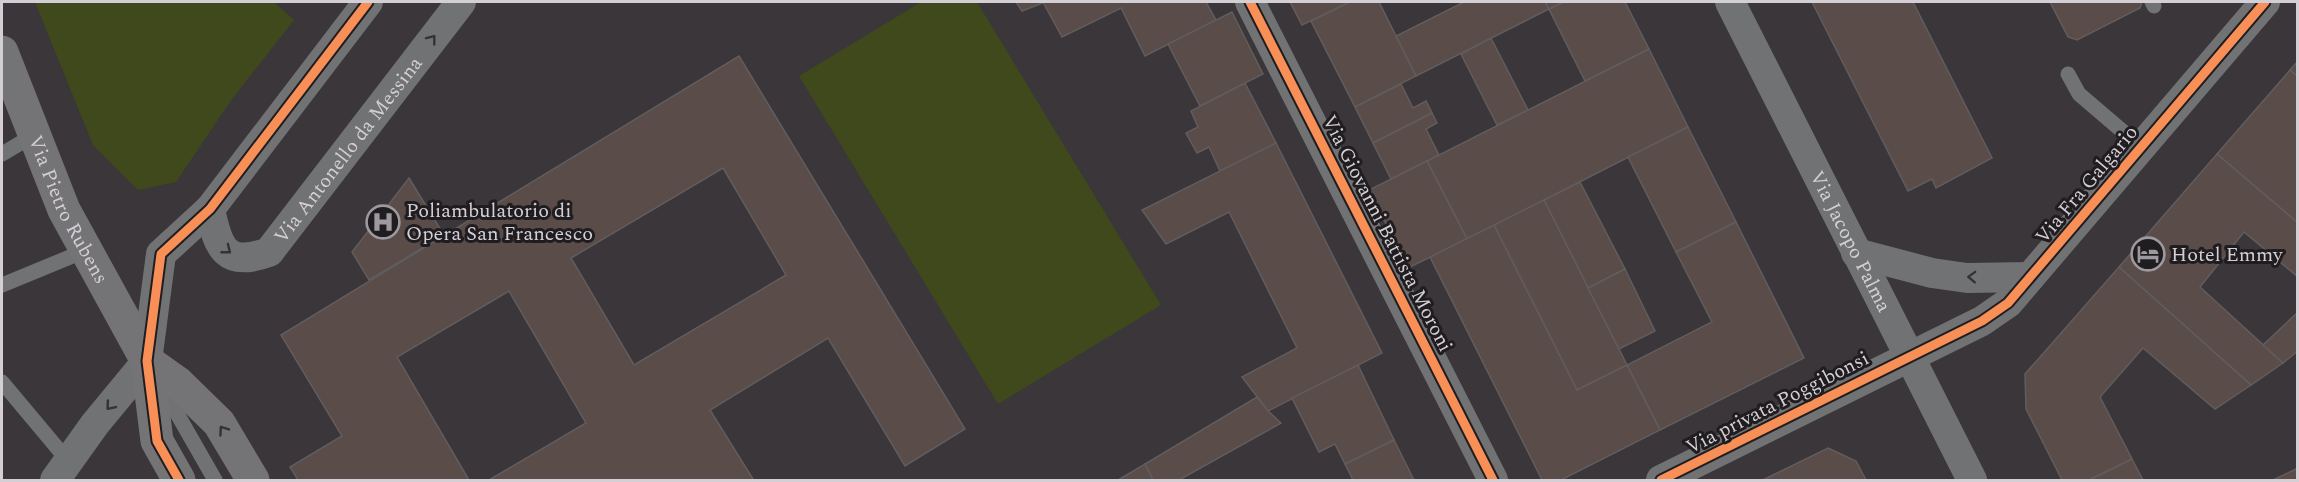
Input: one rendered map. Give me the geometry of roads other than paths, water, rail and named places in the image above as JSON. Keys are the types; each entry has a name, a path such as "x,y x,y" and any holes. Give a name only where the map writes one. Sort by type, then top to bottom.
{"street":[{"path":"179,480 157,441 147,361 161,254 210,209 368,2"},
{"name":"Via Antonello da Messina","path":"210,209 220,244 230,254 249,259 269,252 461,2"},
{"name":"Via Giovanni Battista Moroni","path":"1250,2 1493,480"},
{"name":"Via Jacopo Palma","path":"1730,2 1972,480"},
{"name":"Via Fra Galgario","path":"1910,357 1982,321 2008,303 2265,2"},
{"name":"Via Pietro Rubens","path":"2,52 64,210 147,361"},
{"path":"1856,253 1932,273 1967,278 2031,277"},
{"name":"Via privata Poggibonsi","path":"1661,480 1910,357"},
{"path":"62,471 95,424 147,361"},
{"path":"147,361 178,383 219,423 253,480"}],"lane":[{"path":"2068,74 2079,94 2141,147"},
{"path":"2,154 34,135"},
{"path":"2,285 87,250"},
{"path":"147,361 215,480"},
{"path":"2,382 62,471"}],"place":[{"name":"Poliambulatorio di Opera San Francesco","path":"383,222"},
{"name":"Hotel Emmy","path":"2148,254"}]}
